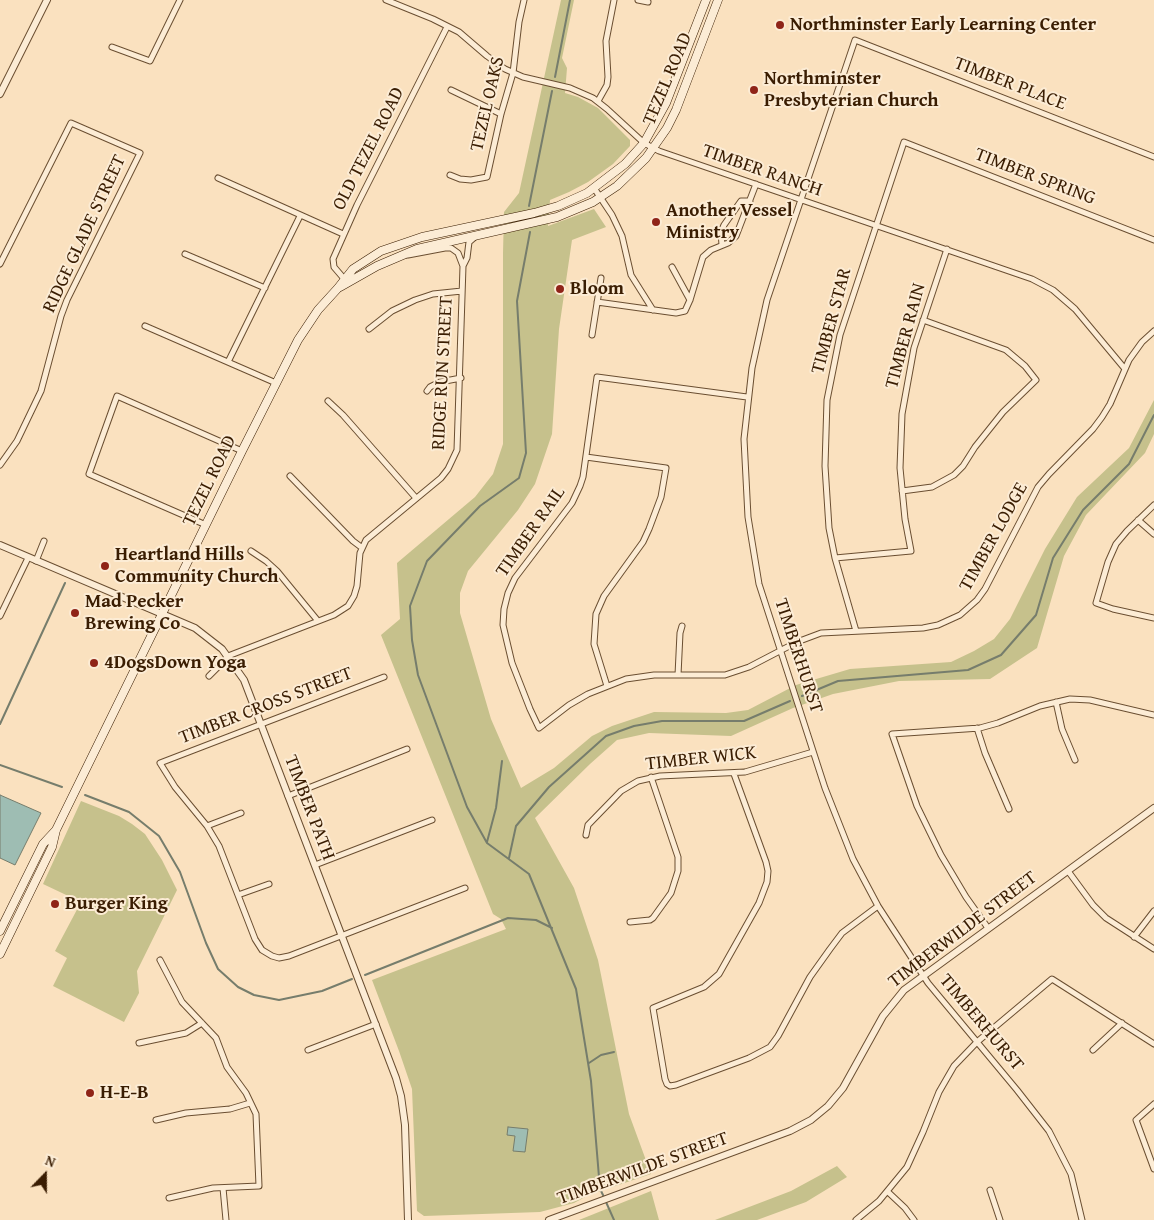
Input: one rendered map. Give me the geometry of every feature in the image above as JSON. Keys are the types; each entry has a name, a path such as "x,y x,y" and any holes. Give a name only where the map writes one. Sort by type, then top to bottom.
{"main road":[{"name":"TEZEL ROAD","path":"346,281 353,269 370,257 399,244 422,237 544,211 574,199 594,188 625,164 644,143 666,103 706,0"},
{"name":"TEZEL ROAD","path":"0,954 3,940 52,847 56,830 242,451 305,328 330,295 346,281 394,258 417,249 552,219 572,212 601,197 633,172 654,148 676,110 718,0"},
{"name":"TEZEL ROAD","path":"0,931 43,844 56,830"}],"street":[{"path":"0,94 47,0"},
{"path":"112,47 150,61 180,0"},
{"name":"TIMBER RANCH","path":"386,0 459,32 497,64 513,73 532,80 570,88 598,101 644,143 654,148 1021,275 1053,290 1076,309 1125,369"},
{"name":"TEZEL OAKS","path":"450,176 471,180 487,177 501,114 513,73 519,22 524,0"},
{"path":"598,101 608,77 606,41 614,0"},
{"path":"638,0 648,2"},
{"name":"OLD TEZEL ROAD","path":"346,281 334,267 332,259 447,26"},
{"name":"TIMBER PLACE","path":"856,40 1154,157"},
{"name":"TIMBERHURST","path":"856,40 767,300 747,396 746,492 752,547 759,584 825,788 853,859 878,906 923,975 1049,1131 1071,1174 1082,1220"},
{"path":"451,90 501,114"},
{"name":"RIDGE GLADE STREET","path":"0,264 71,123 140,152 64,308 41,391 17,441 0,464"},
{"name":"TIMBER STAR","path":"856,631 835,558 827,505 825,466 828,400 840,335 904,142"},
{"name":"TIMBER SPRING","path":"904,142 1154,240"},
{"path":"218,178 343,234"},
{"path":"597,302 683,312 690,300 703,257 711,250 728,243 736,236 756,184"},
{"path":"594,188 601,197 622,236 632,274 654,310"},
{"path":"722,245 721,232 724,225 741,201 750,201"},
{"path":"228,362 300,216"},
{"name":"RIDGE RUN STREET","path":"362,547 371,535 441,478 455,458 458,450 463,266 467,258 469,242 476,236"},
{"path":"394,258 451,248 458,253 463,266"},
{"name":"TIMBER RAIN","path":"835,558 911,551 902,491 900,446 902,414 909,369 923,320 947,250"},
{"path":"185,254 265,288"},
{"path":"672,268 690,300"},
{"path":"592,335 601,278"},
{"path":"369,329 392,311 415,300 433,294 462,291"},
{"path":"902,491 932,487 954,475 963,466 975,447 1003,412 1036,380 1025,366 1006,350 923,320"},
{"path":"145,326 276,383"},
{"name":"TIMBER LODGE","path":"539,728 569,705 607,686 626,680 645,676 732,673 748,668 808,637 821,633 938,625 952,620 968,609 985,588 1038,487 1098,423 1110,404 1135,351 1154,331"},
{"name":"TIMBER RAIL","path":"539,728 512,663 504,625 504,609 508,593 515,578 574,498 583,477 597,377 747,396"},
{"path":"427,391 430,387 440,382 461,378"},
{"path":"206,525 89,474 117,396 242,451"},
{"path":"328,400 416,498"},
{"path":"586,457 666,468 661,497 643,542 604,596 596,614 594,644 607,686"},
{"path":"209,676 228,657 342,610 348,606 354,596 357,586 358,561 362,547 353,542 290,476"},
{"path":"1154,505 1122,537 1113,550 1096,603 1113,609 1154,618"},
{"path":"1138,520 1154,534"},
{"path":"36,561 44,541"},
{"name":"TIMBER PATH","path":"0,545 202,633 216,643 244,680 402,1096 405,1125 408,1220"},
{"path":"251,552 266,561 276,571 318,621"},
{"path":"0,616 28,558"},
{"path":"678,675 682,626"},
{"name":"TIMBER CROSS STREET","path":"207,826 174,787 160,763 384,678"},
{"path":"988,928 966,897 941,855 917,806 892,734 977,728 998,724 1040,706 1070,699 1090,700 1154,715"},
{"path":"1056,702 1062,729 1075,760"},
{"path":"977,728 1009,809"},
{"path":"288,796 407,749"},
{"name":"TIMBER WICK","path":"586,835 588,825 621,791 638,780 651,777 734,774 762,768 813,752"},
{"path":"734,774 766,862 767,876 762,897 719,974 704,987 653,1008 664,1079 670,1086 749,1058 770,1047 810,978 842,933 878,906"},
{"path":"630,922 650,920 657,913 671,894 678,871 678,857 651,777"},
{"name":"TIMBERWILDE STREET","path":"549,1220 790,1131 820,1113 843,1088 888,1008 904,990 1154,808"},
{"path":"241,813 207,826 219,846 258,944 262,950 272,956 280,958 289,956 465,888"},
{"path":"315,866 432,820"},
{"path":"1068,870 1099,912 1154,949"},
{"path":"238,895 269,884"},
{"path":"1134,936 1154,911"},
{"path":"160,960 182,1002 216,1038 227,1067 246,1093 256,1114 259,1186 202,1190 169,1198"},
{"path":"856,1220 888,1192 907,1167 947,1076 962,1056 1052,979 1154,1044"},
{"path":"139,1043 186,1033 202,1023"},
{"path":"1093,1050 1122,1023"},
{"path":"308,1050 376,1024"},
{"path":"156,1120 186,1113 230,1109 250,1103"},
{"path":"1154,1104 1136,1120 1154,1169"},
{"path":"222,1188 226,1220"},
{"path":"990,1190 1000,1220"},
{"path":"888,1192 905,1208 914,1220"}],"shaded area":[{"path":"561,0 574,0 562,58 567,68 565,93 578,97 598,108 630,140 630,146 613,164 588,182 550,200 548,226 594,209 606,227 572,240 559,329 552,434 535,484 518,510 468,571 460,593 460,613 491,719 521,788 554,768 592,736 612,726 654,712 726,713 748,710 796,685 850,669 951,662 974,651 994,639 1010,619 1045,549 1077,497 1129,448 1154,400 1154,434 1145,453 1086,515 1064,556 1037,648 990,679 899,681 833,694 793,708 731,736 649,733 617,740 535,818 574,888 598,960 629,1114 651,1174 589,1195 574,1203 540,1212 424,1216 417,1211 412,1089 372,980 506,929 501,919 493,914 381,635 400,619 397,563 475,497 493,474 503,444 504,212 519,193"},
{"path":"81,801 119,816 145,834 162,860 177,890 137,971 139,993 124,1022 53,986 67,958 55,951 81,902 43,884"},
{"path":"837,1166 847,1177 806,1202 757,1220 715,1220 791,1191"},
{"path":"651,1191 659,1220 579,1220"}],"water":[{"path":"0,795 41,813 15,865 0,858"},
{"path":"508,1127 528,1129 525,1152 513,1151 515,1136 507,1135"}],"waterway":[{"path":"555,77 570,0"},
{"path":"529,206 552,91"},
{"path":"530,232 517,301 526,453 519,478 480,506 427,561 410,606 412,640 418,675 467,807 487,843 529,874 576,989 591,1081 600,1189 604,1197"},
{"path":"802,696 838,681 968,670 1001,655 1036,615 1053,558 1083,510 1129,464 1154,415"},
{"path":"0,724 65,583"},
{"path":"509,858 516,826 549,787 606,736 634,726 662,721 744,721 790,701"},
{"path":"487,842 496,808 502,761"},
{"path":"0,765 62,787"},
{"path":"85,795 129,812 159,836 180,872 206,943 218,969 238,987 254,995 279,1000 322,991 352,979"},
{"path":"365,975 508,918 536,920 552,928"},
{"path":"589,1063 601,1055 614,1052"},
{"path":"606,1202 614,1220"}],"place":[{"name":"Northminster Early Learning Center","path":"780,25"},
{"name":"Northminster Presbyterian Church","path":"754,90"},
{"name":"Another Vessel Ministry","path":"656,222"},
{"name":"Bloom","path":"560,289"},
{"name":"Heartland Hills Community Church","path":"105,566"},
{"name":"Mad Pecker Brewing Co","path":"75,613"},
{"name":"4DogsDown Yoga","path":"94,663"},
{"name":"Burger King","path":"55,904"},
{"name":"H-E-B","path":"90,1093"}]}
